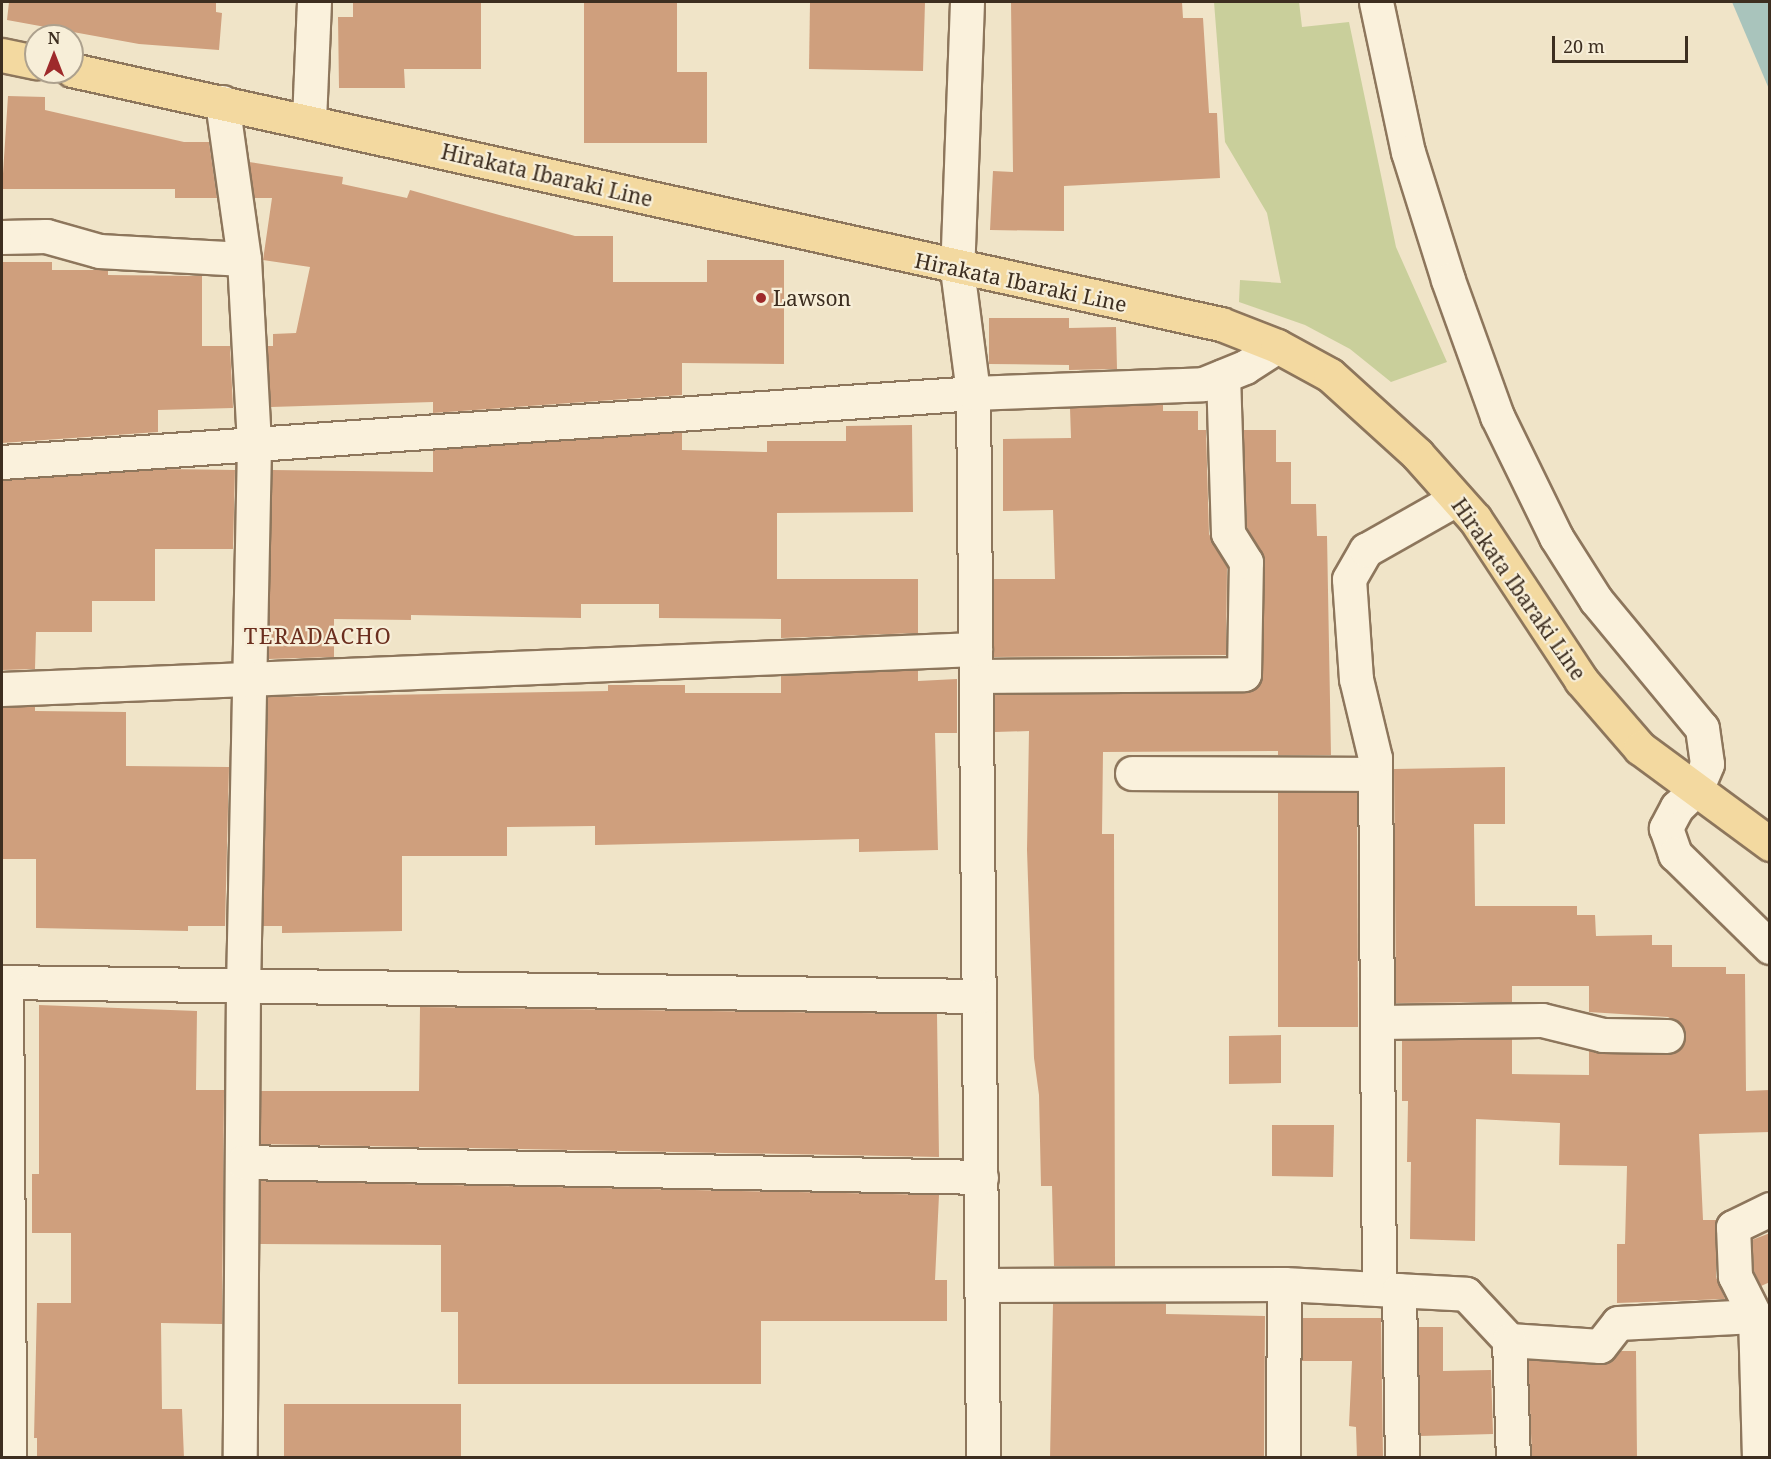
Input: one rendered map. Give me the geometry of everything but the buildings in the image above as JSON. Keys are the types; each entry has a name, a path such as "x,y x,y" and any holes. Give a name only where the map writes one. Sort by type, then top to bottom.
{"main road":[{"path":"2,55 24,60"},
{"name":"Hirakata Ibaraki Line","path":"84,73 309,121 957,269 1221,324 1277,346 1330,375 1417,454 1475,519 1581,680 1640,747 1770,843"}],"street":[{"path":"309,121 314,2"},
{"path":"967,2 957,269 972,393 983,1458"},
{"path":"1376,2 1414,172 1497,416 1556,537 1596,600 1702,728 1707,764 1697,788 1677,807 1666,828 1675,854 1770,947"},
{"path":"222,102 244,259 254,446 247,678 240,1458"},
{"path":"2,237 45,236 99,251 244,259"},
{"path":"2,462 254,446 972,393 1203,384 1223,376 1277,346"},
{"path":"2,689 247,678 975,663 1244,674 1246,562 1228,533 1223,376"},
{"path":"1402,1458 1389,1290 1377,1022 1376,758 1356,679 1349,579 1366,550 1456,499"},
{"path":"1132,773 1376,774"},
{"path":"9,1458 4,1190 4,982 979,996"},
{"path":"1377,1022 1542,1020 1603,1035 1667,1036"},
{"path":"243,1162 981,1177"},
{"path":"1759,1458 1755,1316 1735,1276 1733,1227 1770,1209"},
{"path":"981,1285 1284,1284 1466,1294 1509,1340 1513,1458"},
{"path":"1283,1458 1284,1284"},
{"path":"1509,1340 1600,1346 1618,1323 1755,1316"}],"green space":[{"path":"1214,2 1299,2 1302,27 1349,22 1396,247 1447,362 1391,382 1350,349 1305,325 1239,302 1240,280 1281,283 1267,213 1225,142"}],"water":[{"path":"1732,2 1769,2 1769,89"}],"place":[{"name":"Lawson","path":"761,298"}],"district":[{"name":"TERADACHO","path":"318,636"}]}
